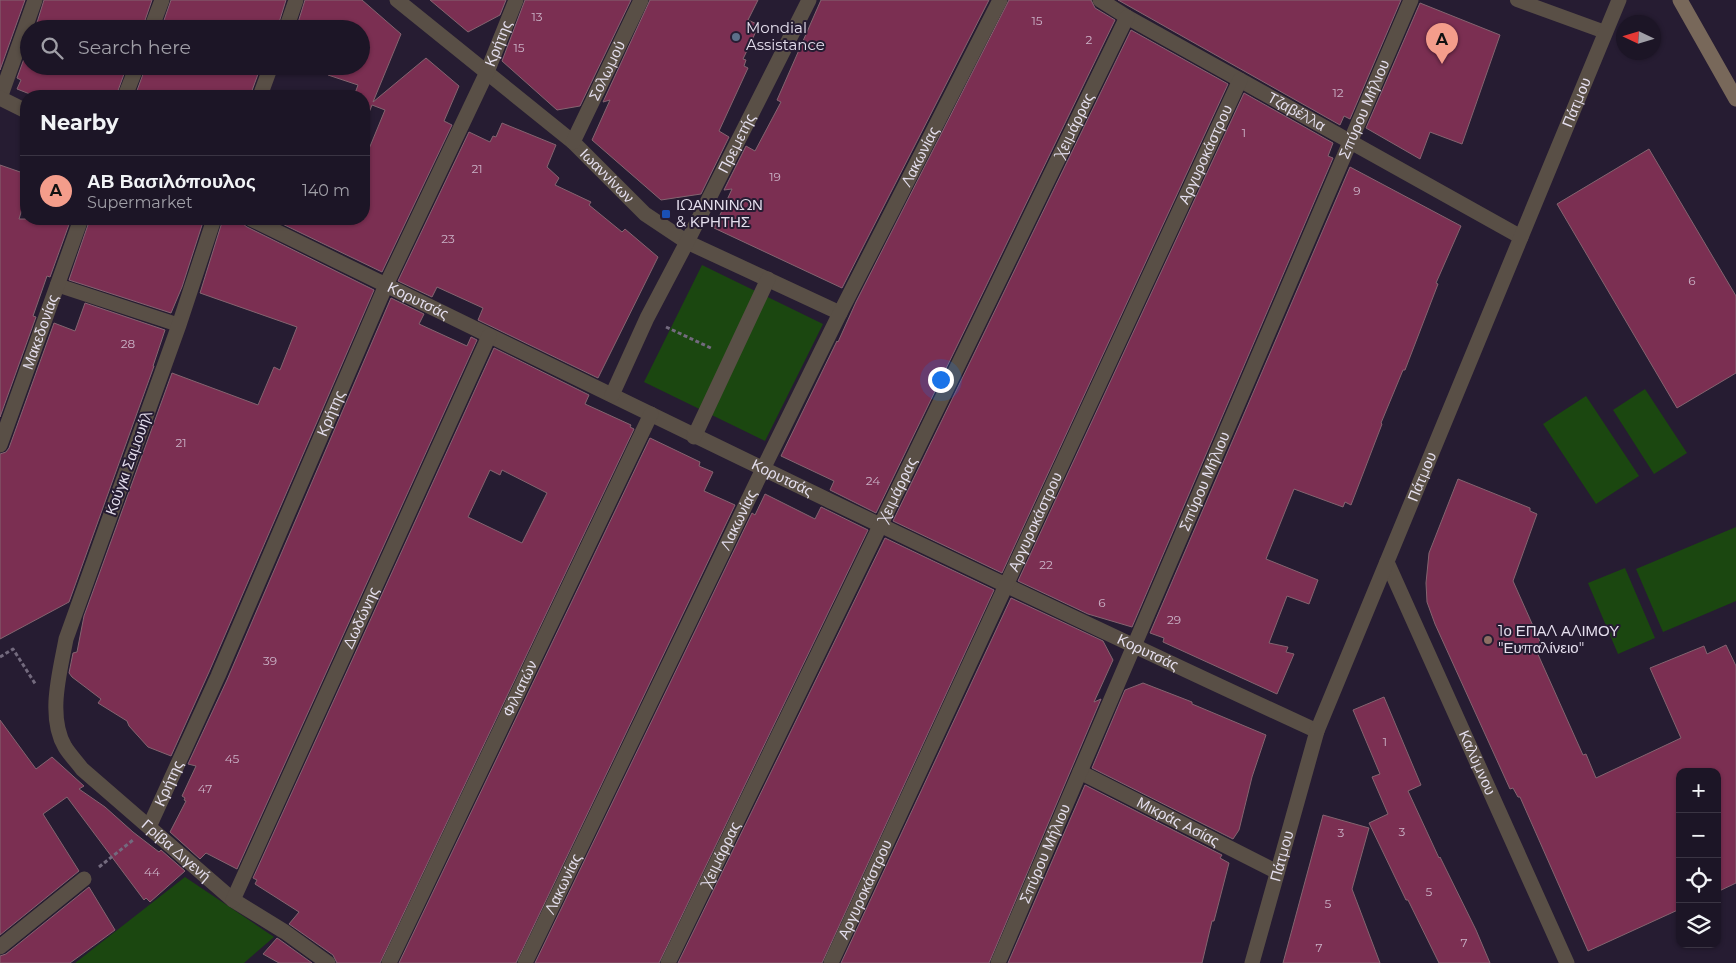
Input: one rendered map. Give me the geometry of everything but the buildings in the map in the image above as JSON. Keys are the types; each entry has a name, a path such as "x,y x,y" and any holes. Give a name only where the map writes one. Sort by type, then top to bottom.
{"street":[{"path":"28,20 35,0"},
{"path":"154,20 162,0"},
{"path":"289,20 296,0"},
{"name":"Ιωαννίνων","path":"397,0 573,142 644,214 687,242 840,313"},
{"name":"Κρήτης","path":"149,827 218,676 386,285 486,72 516,0"},
{"name":"Σολωμού","path":"573,142 641,0"},
{"name":"Πρεμετής","path":"612,395 647,318 809,0"},
{"name":"Λακωνίας","path":"525,963 763,469 840,313 1000,0"},
{"name":"Τζαβέλλα","path":"1100,0 1127,17 1521,237"},
{"name":"Σπύρου Μήλιου","path":"998,963 1411,0"},
{"name":"Πάτμου","path":"1252,963 1317,731 1619,0"},
{"path":"1680,0 1736,99"},
{"name":"Χειμάρρας","path":"668,963 1127,17"},
{"path":"20,42 0,98 20,108"},
{"path":"127,90 133,75"},
{"path":"262,90 268,75"},
{"name":"Αργυροκάστρου","path":"831,963 1240,80"},
{"name":"Μακεδονίας","path":"0,445 79,225"},
{"name":"Κούγκι Σαμουήλ","path":"56,711 59,675 66,639 179,325 212,225"},
{"name":"Κορυτσάς","path":"264,225 694,436 1317,731"},
{"path":"694,436 768,279"},
{"name":"Δωδώνης","path":"232,900 489,336"},
{"name":"Φιλιατών","path":"389,963 651,414"},
{"name":"Καλύμνου","path":"1386,562 1567,963"},
{"name":"Γρίβα Διγενή","path":"56,711 65,747 82,769 232,900 285,932 328,963"},
{"name":"Μικράς Ασίας","path":"1080,772 1277,872"},
{"path":"0,947 84,879"}],"lane":[{"path":"1517,0 1605,32"},
{"path":"57,285 179,325"}],"path":[{"path":"647,318 731,358"},
{"path":"0,658 13,650 29,676 56,711"},
{"path":"84,879 149,827"}],"green space":[{"path":"702,265 823,324 765,441 644,382"},
{"path":"1645,389 1687,453 1654,474 1613,410"},
{"path":"1586,396 1639,476 1596,504 1543,424"},
{"path":"1736,527 1736,601 1663,632 1636,569"},
{"path":"1625,568 1655,638 1618,654 1588,583"},
{"path":"185,877 274,937 244,963 75,963"}],"place":[{"name":"Mondial Assistance","path":"736,37"},
{"name":"ΑΒ Βασιλόπουλος","path":"1442,64"},
{"name":"ΙΩΑΝΝΙΝΩΝ & ΚΡΗΤΗΣ","path":"666,214"},
{"name":"1ο ΕΠΑΛ ΑΛΙΜΟΥ \"Ευπαλίνειο\"","path":"1488,640"}]}
